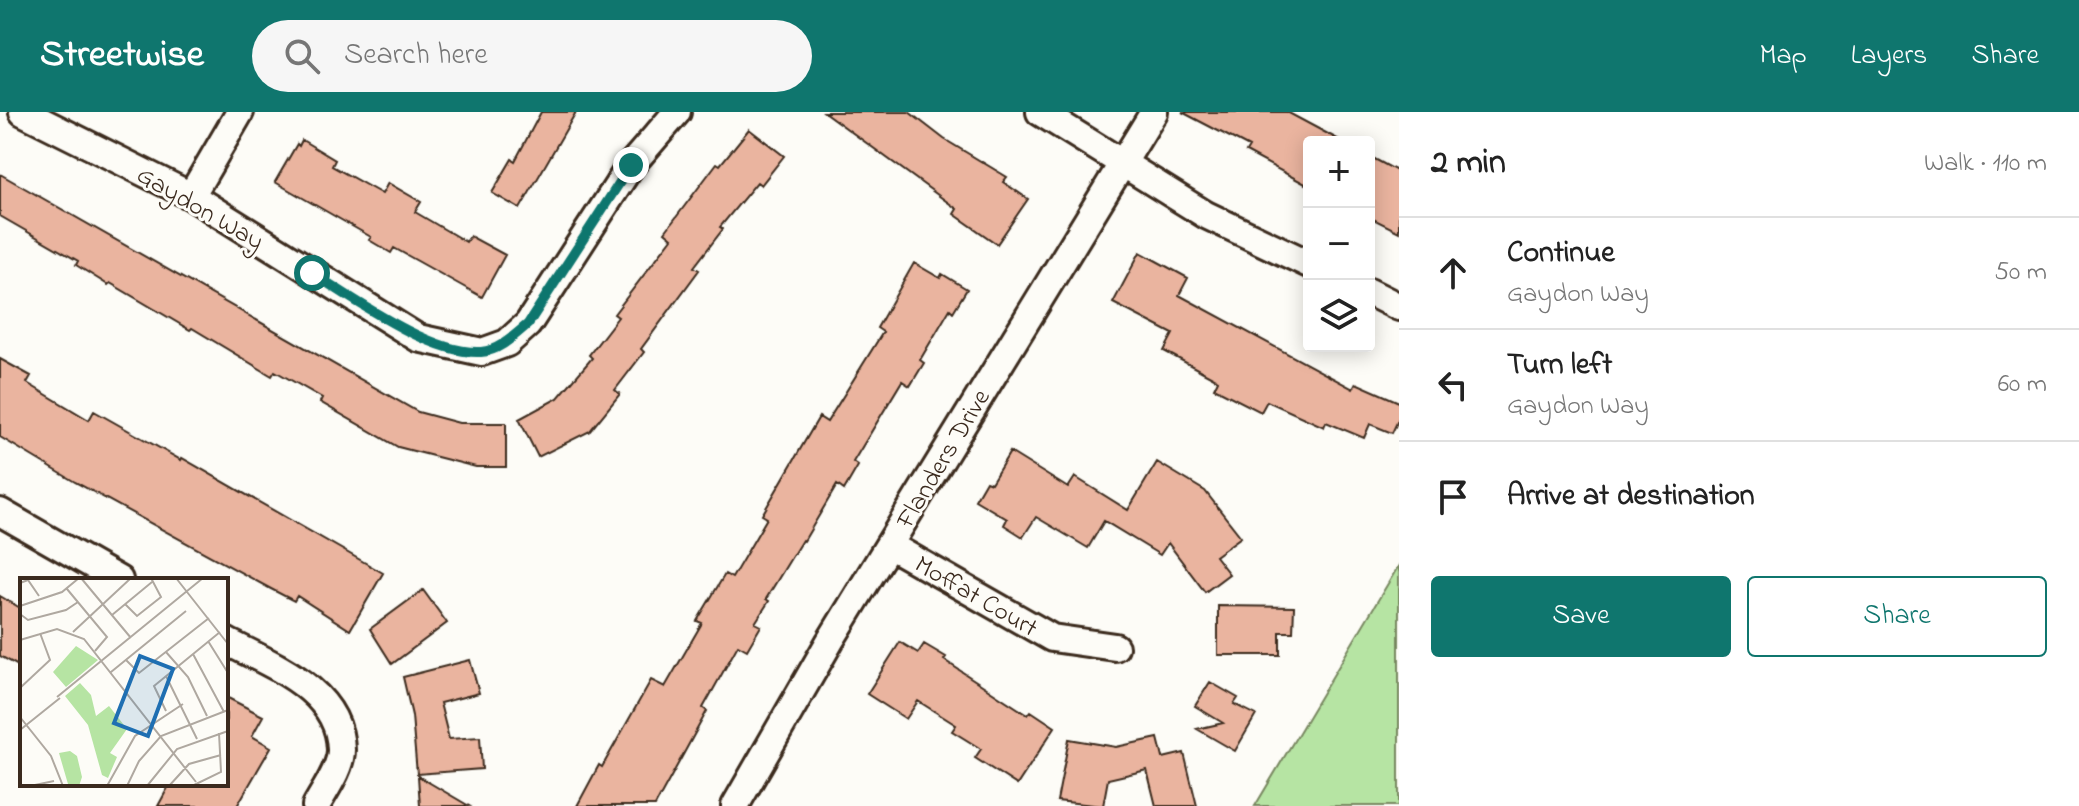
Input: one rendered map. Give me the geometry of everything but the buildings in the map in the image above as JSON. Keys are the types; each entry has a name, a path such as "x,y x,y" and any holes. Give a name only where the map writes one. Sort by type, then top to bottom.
{"street":[{"name":"Gaydon Way","path":"23,112 191,196 418,338 482,352 507,343 528,324 631,165 677,112"},
{"path":"191,196 240,112"},
{"path":"1040,112 1206,215 1303,261"},
{"name":"Flanders Drive","path":"735,806 830,641 1154,112"},
{"path":"1375,295 1399,307"},
{"path":"0,512 116,578"},
{"name":"Moffat Court","path":"889,545 1052,638 1115,647"},
{"path":"228,642 299,680 321,699 334,719 341,752 316,806"}],"green space":[{"path":"1399,565 1399,806 1255,806"}],"route":[{"path":"312,273 418,338 482,352 507,343 528,324 631,165"}]}
